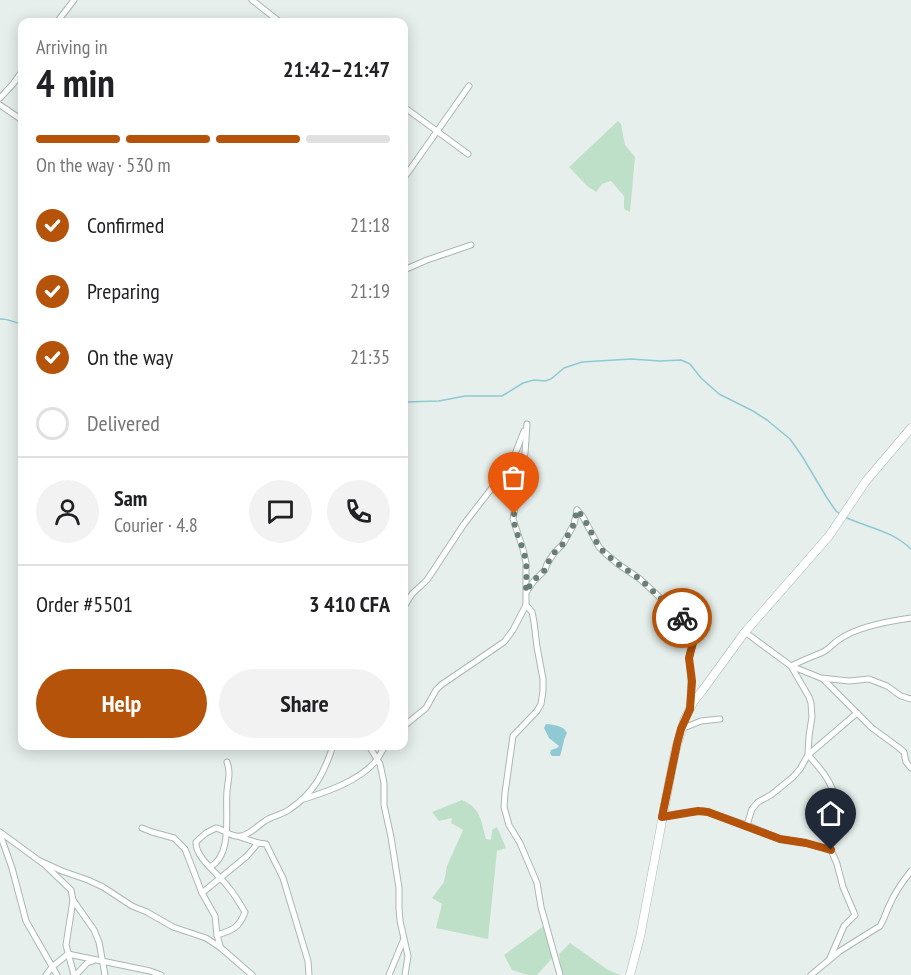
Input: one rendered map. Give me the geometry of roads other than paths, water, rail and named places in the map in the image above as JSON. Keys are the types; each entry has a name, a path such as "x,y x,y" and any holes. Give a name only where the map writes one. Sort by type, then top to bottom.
{"street":[{"path":"60,18 74,0"},
{"path":"252,0 275,18"},
{"path":"0,98 18,77"},
{"path":"408,172 469,86"},
{"path":"0,105 18,117"},
{"path":"408,110 468,154"},
{"path":"408,268 471,245"},
{"path":"408,600 427,580 464,524 512,462 527,424 525,453 513,519 526,563 526,605 504,642 441,685 426,708 408,723"},
{"path":"630,975 640,937 675,752 681,729 690,709 745,633 829,536 866,481 911,428"},
{"path":"526,592 563,544 574,524 577,510 599,547 640,579 696,631 689,658 692,688 690,709"},
{"path":"526,605 532,612 534,622 543,691 541,704 537,711 513,736 504,807 509,825 520,843 537,884 560,975"},
{"path":"791,666 824,652 841,638 868,627 911,618"},
{"path":"745,633 791,666 821,678 849,681 869,679 911,699"},
{"path":"791,666 811,703 812,717 808,755 828,778 835,802 829,841 843,887 855,915 844,926 830,958"},
{"path":"821,678 872,728 904,752 906,762 911,768"},
{"path":"747,825 754,806 793,777 808,755 857,713"},
{"path":"681,729 701,721 720,718"},
{"path":"239,837 265,821 280,815 301,800 319,781 331,750"},
{"path":"371,750 380,764 384,783 384,805 399,888 399,915 408,956 405,975"},
{"path":"301,800 327,792 354,778 365,771 383,750"},
{"path":"210,867 220,859 226,834 227,789 230,777 227,762"},
{"path":"662,817 704,811 780,839 831,850"},
{"path":"142,828 174,838 185,849 214,916 221,948"},
{"path":"217,935 234,930 245,912 196,847 196,842 216,828 223,830 226,834 266,844 283,878 308,961 309,975"},
{"path":"0,833 40,861 71,890"},
{"path":"0,833 26,921 57,975"},
{"path":"202,892 247,856 258,843"},
{"path":"40,861 103,887 168,925 206,938 252,975"},
{"path":"811,975 830,958 880,926 890,904 911,871"},
{"path":"74,875 71,890 74,900 94,930 99,942 105,975"},
{"path":"74,900 67,941 68,954 75,975 87,963 94,960"},
{"path":"389,975 404,937"},
{"path":"46,975 68,954"},
{"path":"68,954 162,975"}],"water":[{"path":"546,724 561,727 567,733 560,756 552,756 550,753 559,746 549,738 544,728"}],"waterway":[{"path":"0,319 18,323"},
{"path":"408,402 439,401 465,396 502,396 523,383 551,379 564,368 582,362 631,359 681,360 690,364 701,378 719,394 753,411 790,439 827,498 840,514"},
{"path":"845,517 887,533 911,549"}]}
